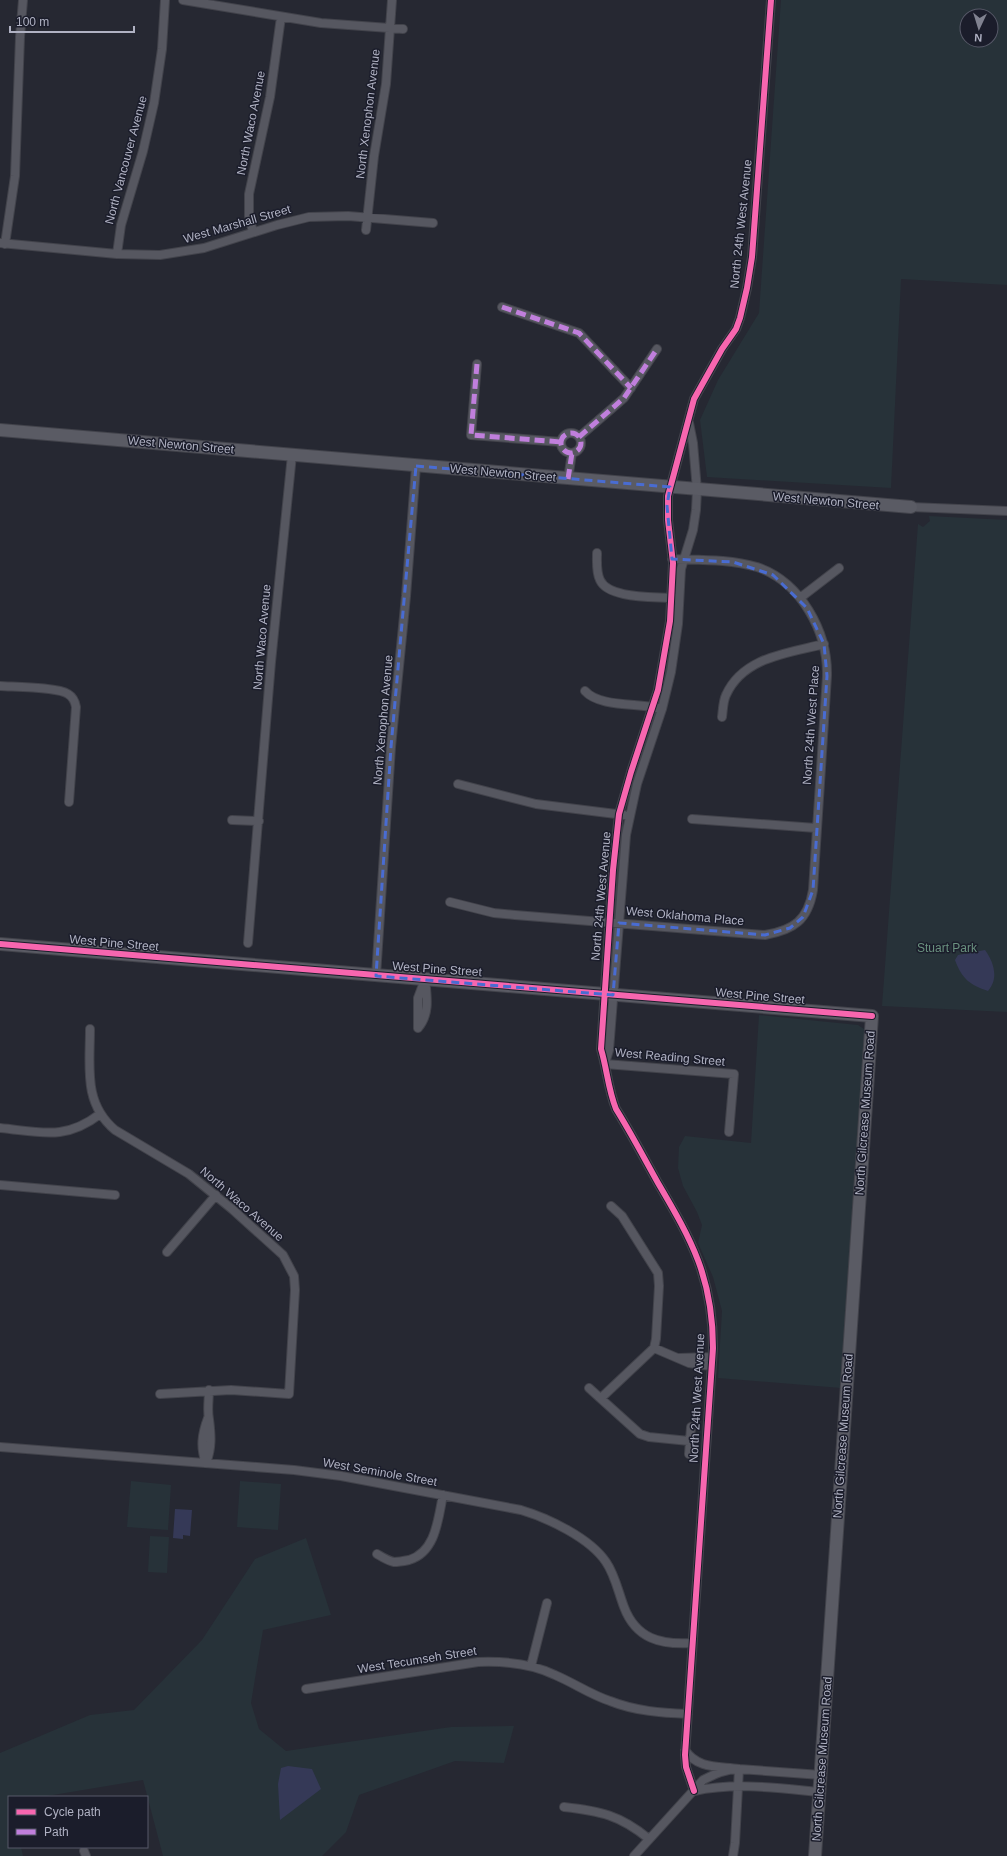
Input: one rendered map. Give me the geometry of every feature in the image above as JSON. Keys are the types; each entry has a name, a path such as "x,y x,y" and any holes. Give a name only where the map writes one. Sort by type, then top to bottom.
{"street":[{"path":"3,244 15,176 20,37 23,0"},
{"name":"North Vancouver Avenue","path":"117,254 121,225 143,151 154,103 162,49 165,0"},
{"path":"183,0 221,5 281,17 403,29"},
{"name":"North Xenophon Avenue","path":"366,230 374,156 386,84 392,0"},
{"name":"North 24th West Avenue","path":"694,1791 686,1767 685,1750 712,1357 713,1331 709,1297 700,1262 679,1219 616,1109 608,1087 601,1048 619,923 623,856 629,816 658,708 674,657 676,598 667,506 670,487 694,399 722,349 736,329 747,288 752,257 771,0"},
{"name":"North Waco Avenue","path":"253,232 249,216 249,194 270,97 281,17"},
{"name":"West Marshall Street","path":"3,244 117,254 160,255 193,251 253,232 309,217 328,216 432,223"},
{"path":"502,307 579,333 631,388"},
{"path":"579,437 618,404 631,388 657,349"},
{"path":"477,364 471,435 561,442"},
{"name":"North 24th West Avenue","path":"676,598 684,560 693,530 697,490 693,443 689,421"},
{"name":"West Newton Street","path":"0,430 697,490 910,507 1007,511"},
{"path":"569,434 579,437 581,443 578,450 572,453 565,451 561,442 564,437 569,434"},
{"path":"568,479 572,453"},
{"name":"North Waco Avenue","path":"248,943 271,662 292,456"},
{"name":"North Xenophon Avenue","path":"376,976 391,747 406,596 416,466"},
{"path":"597,553 599,579 602,585 609,590 624,594 676,598"},
{"name":"North 24th West Place","path":"672,559 732,562 758,568 781,580 800,598 812,616 824,644 827,659 827,676 811,899 803,917 798,923"},
{"path":"800,598 839,568"},
{"path":"722,717 725,696 738,675 744,670 769,658 824,644"},
{"path":"0,686 55,690 64,692 73,698 76,707 69,802"},
{"path":"585,691 589,696 600,700 658,708"},
{"name":"North 24th West Avenue","path":"608,995 609,923 613,870 620,814 631,772 658,708"},
{"path":"458,784 536,804 629,816"},
{"path":"692,819 816,828"},
{"path":"232,820 259,821"},
{"name":"West Oklahoma Place","path":"450,902 494,913 765,935 781,932 798,923"},
{"name":"West Pine Street","path":"0,944 872,1016"},
{"path":"425,979 427,997 425,1020 418,1028 418,998 425,979"},
{"name":"North Gilcrease Museum Road","path":"815,1856 872,1016"},
{"name":"North Waco Avenue","path":"90,1029 91,1091 95,1106 100,1114 115,1130 189,1174 216,1195 283,1255 294,1276 295,1290 289,1394 209,1390"},
{"name":"West Reading Street","path":"605,1064 734,1074 729,1132"},
{"path":"0,1128 64,1132 81,1127 100,1114"},
{"path":"0,1185 115,1195"},
{"path":"166,1252 216,1195"},
{"path":"601,1398 654,1348 660,1286 658,1273 622,1216 612,1206"},
{"path":"654,1348 689,1363 711,1366"},
{"path":"679,1358 712,1357"},
{"path":"589,1388 644,1436 690,1441"},
{"path":"160,1394 209,1390 208,1418 203,1430 201,1451 206,1463"},
{"path":"688,1454 691,1427"},
{"name":"West Seminole Street","path":"0,1447 328,1474 521,1510 540,1516 560,1526 595,1550 606,1562 614,1577 630,1620 640,1632 655,1640 664,1642 692,1643"},
{"path":"376,1554 393,1562 399,1562 413,1558 425,1550 430,1544 436,1530 443,1496"},
{"path":"531,1666 546,1603"},
{"name":"West Tecumseh Street","path":"306,1689 478,1662 504,1662 531,1666 556,1675 583,1690 619,1704 647,1711 688,1714"},
{"path":"685,1750 690,1758 704,1765 821,1775"},
{"path":"733,1856 739,1768"},
{"path":"634,1856 703,1780 729,1769 739,1768"},
{"path":"694,1791 721,1786 738,1785 820,1792"},
{"path":"564,1807 581,1809 620,1818 649,1839"}],"highlighted area":[{"path":"416,466 670,487 667,506 672,559 733,562 773,575 807,608 824,644 827,676 813,890 803,917 790,928 765,935 619,923 613,995 376,976 391,747"}],"green space":[{"path":"781,0 1007,0 1007,285 901,279 891,488 707,477 700,420 718,380 759,313"},
{"name":"Stuart Park","path":"929,516 1007,520 1007,1012 882,1006 918,524 923,527 930,521"},
{"path":"759,1015 858,1025 864,1029 867,1037 841,1388 718,1378 722,1311 713,1277 698,1243 702,1225 683,1186 678,1168 679,1147 685,1136 751,1143"},
{"path":"131,1481 171,1485 168,1530 127,1527"},
{"path":"240,1481 281,1484 278,1530 237,1527"},
{"path":"150,1536 169,1537 167,1573 148,1572"},
{"path":"306,1538 331,1615 263,1630 251,1703 259,1729 286,1751 451,1727 514,1726 504,1763 455,1761 359,1795 346,1832 322,1856 163,1856 143,1780 47,1796 8,1796 8,1848 21,1848 23,1856 0,1856 0,1753 90,1715 134,1710 202,1640 255,1559"}],"water":[{"path":"985,950 991,960 994,970 993,981 988,991 971,984 964,977 955,960 958,955"},
{"path":"175,1509 192,1510 190,1536 183,1535 183,1539 173,1538"},
{"path":"288,1766 312,1769 321,1789 280,1820 278,1784 281,1768"}],"marked path":[{"path":"502,307 579,333 631,388"},
{"path":"579,437 624,398 657,349"},
{"path":"477,364 471,435 561,442"},
{"path":"571,433 578,436 581,443 578,450 571,453 564,450 561,443 564,436 571,433"},
{"path":"568,479 572,453"}],"cycle path":[{"path":"694,1791 686,1767 685,1755 713,1348 712,1323 705,1280 698,1261 681,1223 616,1109 611,1094 601,1049 613,870 619,814 658,690 670,621 673,563 668,520 668,496 694,399 722,349 736,329 747,288 752,257 771,0"},
{"path":"0,944 872,1016"}]}
